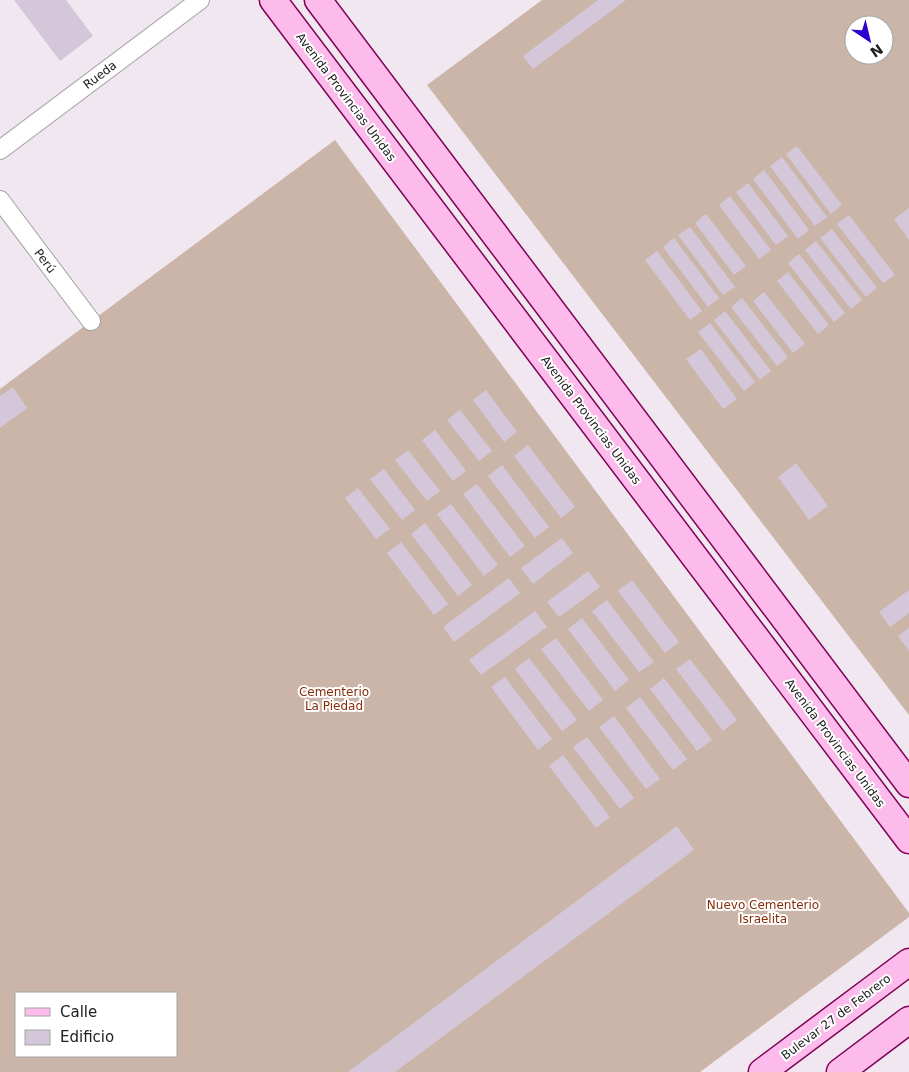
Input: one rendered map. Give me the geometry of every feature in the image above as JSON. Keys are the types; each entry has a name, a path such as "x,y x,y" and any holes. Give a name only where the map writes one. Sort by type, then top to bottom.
{"main road":[{"name":"Avenida Provincias Unidas","path":"273,0 909,840"},
{"path":"318,0 909,784"},
{"name":"Bulevar 27 de Febrero","path":"762,1072 909,962"},
{"path":"840,1072 909,1020"}],"street":[{"name":"Rueda","path":"0,150 200,0"},
{"name":"Perú","path":"0,200 90,321"}],"green space":[{"path":"542,0 909,0 909,715 427,85"},
{"name":"Cementerio La Piedad","path":"335,140 909,913 909,917 700,1072 0,1072 0,389"}],"building":[{"path":"14,0 66,0 93,36 60,61"},
{"path":"598,0 626,0 533,69 523,56"},
{"path":"797,146 842,205 831,214 786,154"},
{"path":"782,157 827,217 815,226 770,166"},
{"path":"764,170 809,230 798,239 753,179"},
{"path":"748,183 788,236 776,245 736,192"},
{"path":"730,196 771,250 759,259 719,205"},
{"path":"909,208 909,240 894,219"},
{"path":"706,214 746,266 734,275 695,223"},
{"path":"849,215 895,275 883,283 837,224"},
{"path":"690,227 735,287 723,295 678,235"},
{"path":"832,229 877,288 866,297 820,238"},
{"path":"674,238 719,298 708,307 663,247"},
{"path":"816,241 862,300 851,309 805,250"},
{"path":"657,251 702,311 690,320 645,260"},
{"path":"799,254 845,313 834,322 788,263"},
{"path":"788,272 829,325 818,334 777,281"},
{"path":"764,292 805,344 793,353 753,301"},
{"path":"742,298 788,357 777,366 731,307"},
{"path":"725,311 771,371 760,380 714,320"},
{"path":"710,323 755,382 744,391 698,332"},
{"path":"701,349 737,399 723,409 686,359"},
{"path":"13,387 27,408 0,428 0,396"},
{"path":"486,390 517,432 504,442 473,400"},
{"path":"460,410 492,451 479,461 447,420"},
{"path":"435,430 466,471 453,481 422,440"},
{"path":"528,445 575,507 561,518 514,456"},
{"path":"408,450 440,491 427,501 395,460"},
{"path":"796,463 828,506 809,520 778,477"},
{"path":"502,465 549,527 535,538 488,476"},
{"path":"384,469 415,510 402,520 370,479"},
{"path":"477,484 525,546 510,557 463,494"},
{"path":"358,488 390,529 376,539 345,498"},
{"path":"451,504 498,565 484,576 437,514"},
{"path":"425,523 472,585 458,596 411,534"},
{"path":"562,538 573,553 533,584 521,568"},
{"path":"401,542 448,604 434,615 387,553"},
{"path":"588,571 600,587 559,617 547,602"},
{"path":"509,578 520,593 454,642 443,627"},
{"path":"632,580 679,642 665,653 618,591"},
{"path":"909,590 909,613 890,627 879,612"},
{"path":"607,600 654,662 639,672 592,611"},
{"path":"535,611 547,627 481,675 469,660"},
{"path":"582,618 629,680 615,691 568,629"},
{"path":"909,628 909,651 898,636"},
{"path":"556,638 603,700 589,711 541,649"},
{"path":"529,658 577,720 562,731 515,669"},
{"path":"690,659 737,720 723,731 676,669"},
{"path":"505,677 552,739 538,750 491,687"},
{"path":"664,678 712,740 697,751 650,689"},
{"path":"640,697 687,759 673,770 626,708"},
{"path":"614,716 660,779 646,789 599,727"},
{"path":"587,737 634,798 620,809 573,747"},
{"path":"563,755 610,817 596,828 549,766"},
{"path":"677,826 694,850 395,1072 348,1072"}],"park label":[{"name":"Nuevo Cementerio Israelita","path":"763,912"}]}
